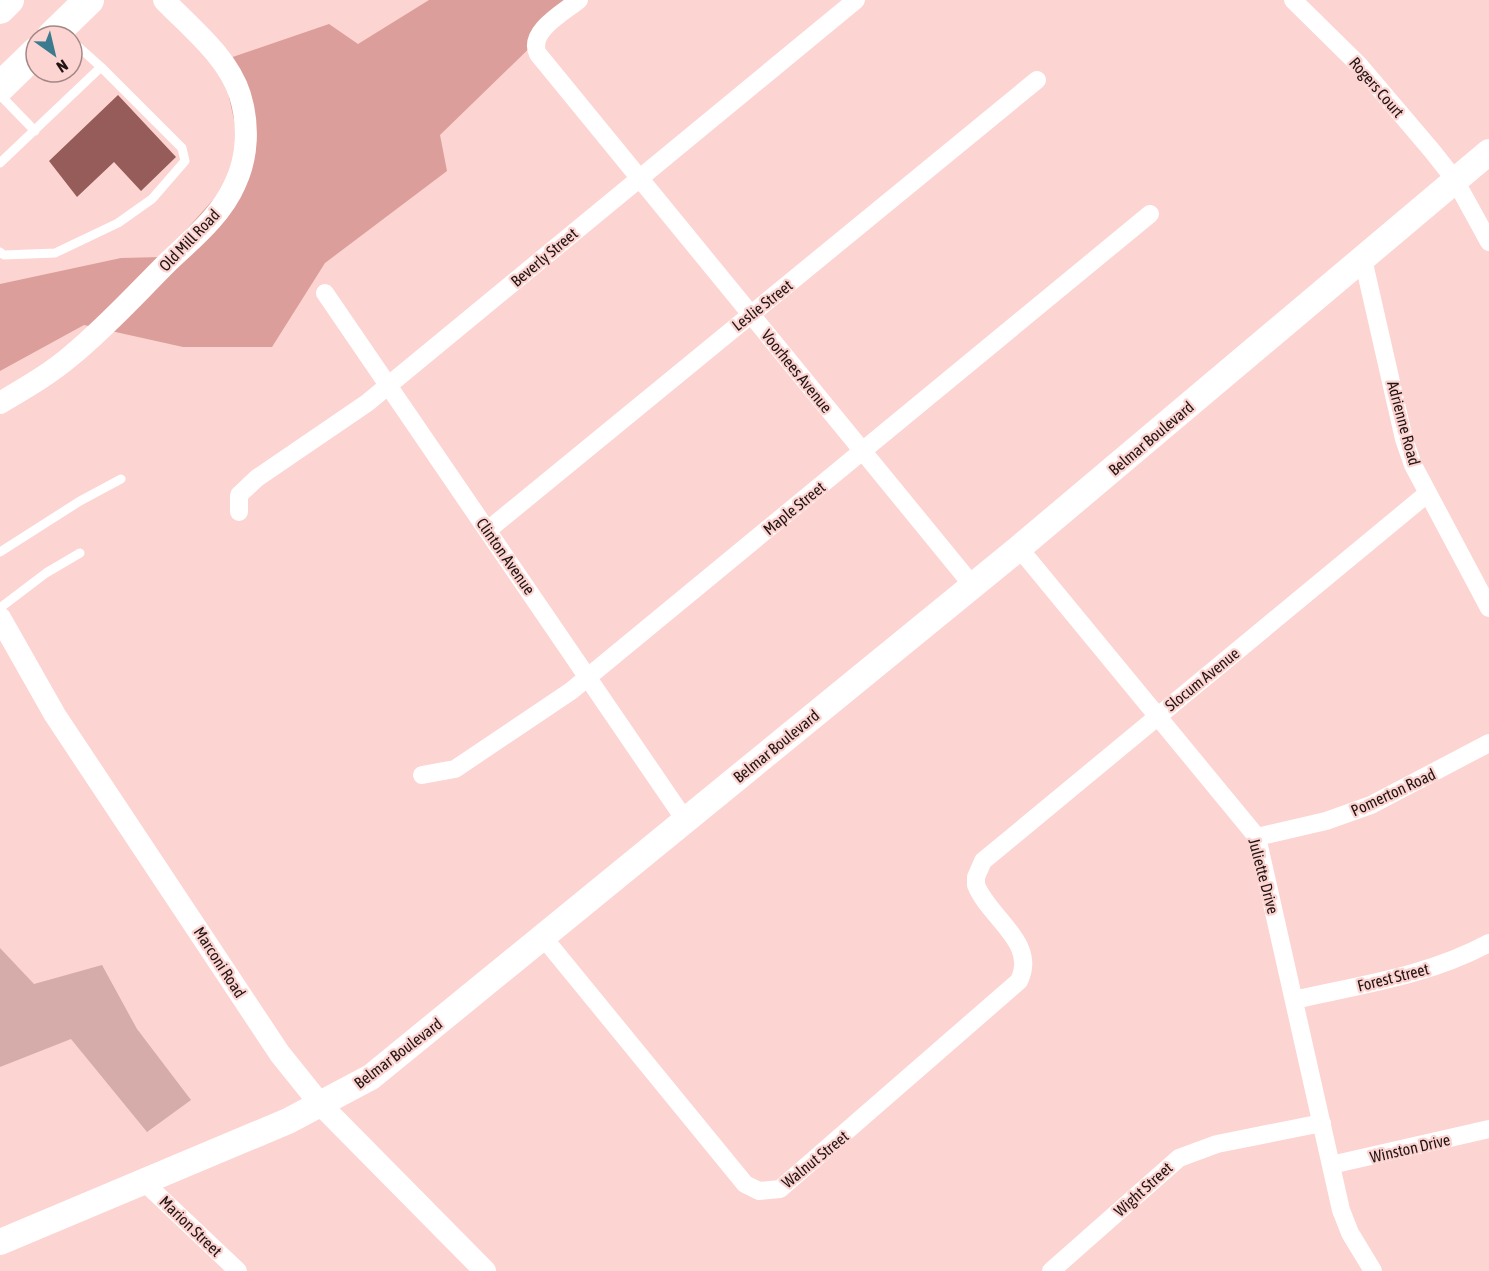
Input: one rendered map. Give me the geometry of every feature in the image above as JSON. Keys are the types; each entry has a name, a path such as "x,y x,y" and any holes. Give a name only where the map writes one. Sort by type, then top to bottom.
{"highway":[{"path":"0,9 9,0"},
{"path":"71,24 88,0"},
{"path":"0,87 24,64"}],"main road":[{"name":"Belmar Boulevard","path":"0,1242 321,1105 387,1065 1019,548 1489,152"}],"street":[{"name":"Old Mill Road","path":"0,403 36,382 72,355 214,217 236,184 244,157 246,131 240,95 215,53 164,0"},
{"name":"Voorhees Avenue","path":"579,0 543,30 535,43 538,54 973,586"},
{"name":"Beverly Street","path":"239,512 239,495 257,478 388,386 856,0"},
{"name":"Rogers Court","path":"1293,0 1360,66 1455,180 1489,242"},
{"name":"Leslie Street","path":"488,530 1037,80"},
{"name":"Maple Street","path":"422,775 455,769 587,678 1150,214"},
{"name":"Adrienne Road","path":"1363,259 1404,439 1413,465 1489,608"},
{"name":"Clinton Avenue","path":"325,293 685,820"},
{"name":"Slocum Avenue","path":"978,867 1428,493"},
{"name":"Juliette Drive","path":"1019,548 1257,837 1346,1223 1373,1271"},
{"name":"Marconi Road","path":"0,618 78,750 280,1054 321,1105 485,1271"},
{"name":"Pomerton Road","path":"1257,837 1326,820 1371,805 1489,743"},
{"name":"Walnut Street","path":"543,937 745,1184 759,1191 770,1192 789,1184 1018,981 1024,966 1020,947 979,893 976,877 978,867"},
{"name":"Forest Street","path":"1294,1000 1418,973 1448,963 1489,943"},
{"name":"Wight Street","path":"1051,1271 1179,1158 1218,1144 1322,1123"},
{"name":"Winston Drive","path":"1331,1165 1489,1129"},
{"name":"Marion Street","path":"144,1182 238,1271"}],"lane":[{"path":"0,252 4,255 55,252 118,223 152,199 185,161 182,148 84,53"},
{"path":"0,163 101,67"},
{"path":"0,95 35,131"},
{"path":"0,552 80,501 121,479"},
{"path":"0,608 46,573 80,553"}],"shaded area":[{"path":"429,0 579,0 440,135 447,171 325,263 272,347 183,347 84,325 0,371 0,284 121,258 162,257 244,165 221,61 329,24 358,44"},
{"path":"0,948 34,984 102,965 137,1029 191,1100 147,1132 71,1039 0,1067"}],"building":[{"path":"118,95 176,157 141,191 114,162 77,197 49,161"}]}
